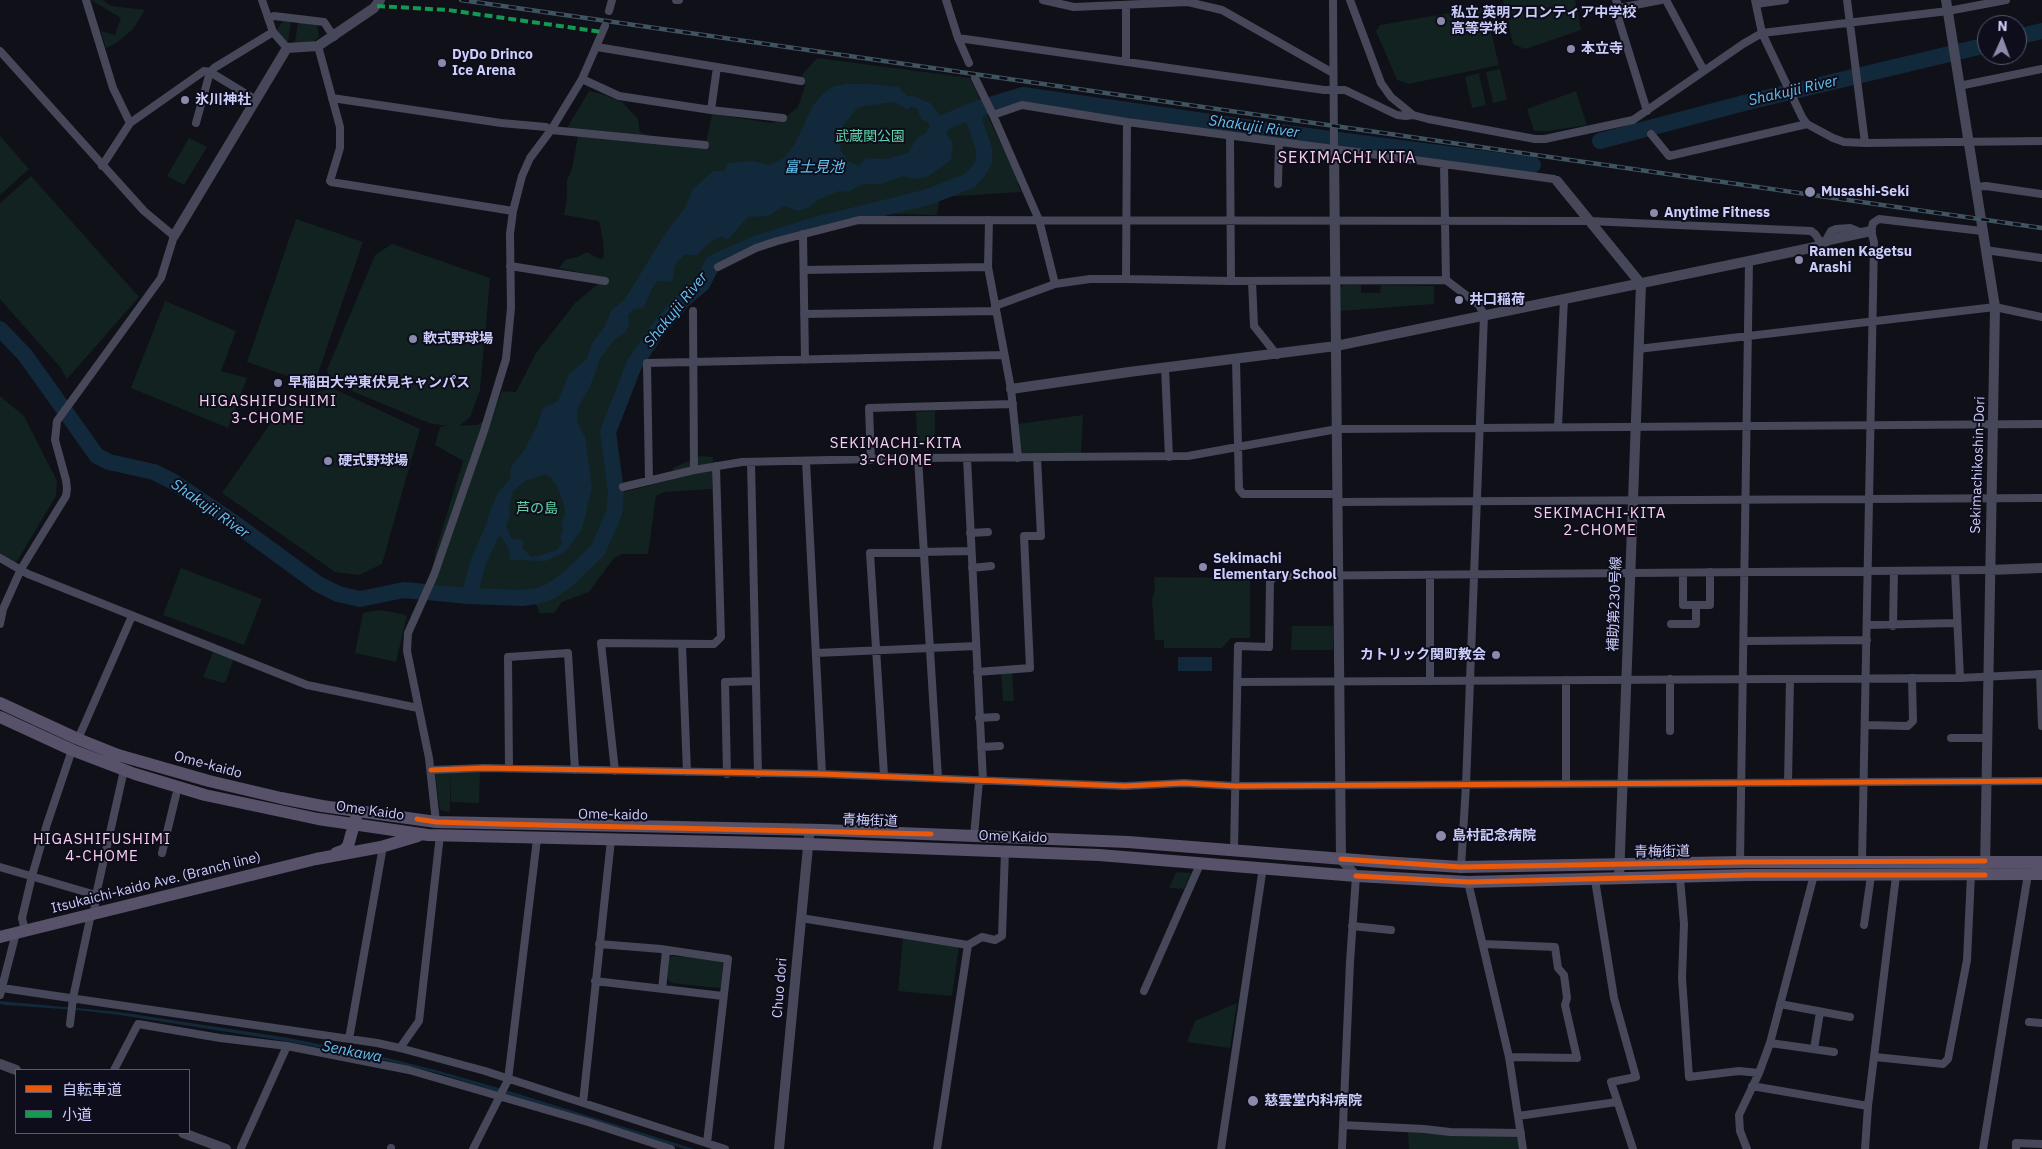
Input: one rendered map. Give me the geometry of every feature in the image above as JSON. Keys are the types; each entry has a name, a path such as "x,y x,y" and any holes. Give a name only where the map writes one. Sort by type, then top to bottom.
{"main road":[{"name":"Ome-kaido","path":"0,703 75,744 209,781 281,798 356,811 436,822 809,830"},
{"name":"Ome Kaido","path":"0,717 75,744 124,770 206,795 240,804 354,825 434,835 537,839 808,844 1123,856 1356,876 1468,882 1814,875 1971,875 1985,868 2042,862"},
{"name":"Itsukaichi-kaido Ave. (Branch line)","path":"319,858 344,850 348,846 356,811"},
{"name":"青梅街道","path":"809,830 1128,842 1461,867 1740,862 1862,862 1985,868"},
{"path":"840,831 840,845"},
{"name":"Itsukaichi-kaido Ave. (Branch line)","path":"0,937 319,858 434,835"},
{"name":"Ome Kaido","path":"1985,868 2042,874"}],"street":[{"path":"86,0 113,88 130,122"},
{"path":"262,0 273,32 287,48"},
{"path":"287,48 318,46 334,37 374,8 380,0"},
{"path":"609,11 612,0"},
{"path":"946,0 958,38 969,62"},
{"path":"1044,0 1074,7 1188,2 1222,10 1333,73"},
{"path":"1332,0 1341,859 1356,876 1342,1149"},
{"path":"1350,0 1381,83 1391,97 1414,114 1437,121 1545,139 1633,120 1743,44 1762,33 1948,11 2006,0"},
{"path":"1647,111 1617,14 1618,4 1660,0"},
{"path":"1666,0 1704,71"},
{"path":"1785,0 1756,2 1762,33 1807,124 1844,142 2042,141"},
{"path":"1847,0 1865,143"},
{"name":"Sekimachikoshin-Dori","path":"1946,0 1995,307 1985,868"},
{"path":"1126,5 1126,62"},
{"path":"268,18 274,16 324,22 334,37"},
{"path":"436,822 431,770 410,673 407,641 414,616 434,575 481,439 506,359 511,308 510,234 513,211 526,166 551,130 582,79 605,26"},
{"path":"196,123 210,72 273,32"},
{"path":"958,38 1333,90 1345,90 1397,115 1406,116 1414,114"},
{"path":"318,46 340,127 340,148 331,182 513,211"},
{"path":"597,47 801,81"},
{"path":"0,624 3,609 21,569 66,496 66,480 55,440 57,421 161,278 174,236 287,48"},
{"path":"0,51 144,211 174,236"},
{"path":"711,110 718,67"},
{"path":"1959,86 2042,69"},
{"path":"102,166 130,122 204,71 210,72 256,100"},
{"path":"974,78 992,112 1039,220 1055,284"},
{"path":"582,79 619,96 711,110 783,118"},
{"path":"332,98 501,123 546,127 551,130 705,145"},
{"path":"992,112 1022,105 1127,122 1279,142 1334,147 1554,179 1641,284"},
{"path":"1126,279 1127,122"},
{"path":"1651,134 1669,156 1807,124"},
{"path":"1230,136 1231,281"},
{"path":"1278,184 1279,142"},
{"path":"1444,164 1446,280"},
{"path":"1975,187 1986,186 2042,194"},
{"path":"1011,389 1336,346 1815,247 1823,242 1866,232 1879,219 1982,231"},
{"path":"718,268 756,248 859,220 1589,220 1811,232 1823,242"},
{"path":"989,220 988,267 1011,389 1018,458"},
{"path":"1862,862 1874,242 1866,232"},
{"path":"804,234 804,360"},
{"path":"1985,250 2042,258"},
{"path":"1740,862 1750,261"},
{"path":"510,266 605,281"},
{"path":"804,270 988,267"},
{"path":"804,314 996,309 1055,284 1090,279 1231,281 1446,280 1479,305 1484,315 1466,785 1461,867"},
{"path":"1252,281 1254,326 1277,355"},
{"name":"補助第230号線","path":"1619,879 1641,284"},
{"path":"1558,427 1564,299"},
{"path":"1638,349 1995,307 2042,316"},
{"path":"693,312 694,470"},
{"path":"649,481 647,362 1004,355"},
{"path":"1236,360 1240,447 1239,489 1243,494 1476,501 2042,498"},
{"path":"1165,368 1169,458"},
{"path":"871,460 869,408 1012,404"},
{"path":"623,487 694,470 750,462 918,458 1169,458 1337,429 2042,424"},
{"path":"918,458 938,778"},
{"path":"967,458 981,747 981,781 974,836"},
{"path":"977,672 1030,668 1024,536 1041,536 1037,458"},
{"path":"806,461 822,774"},
{"path":"750,462 758,774"},
{"path":"615,771 601,643 714,644 721,637 716,466"},
{"path":"970,533 988,532"},
{"path":"884,775 870,553 971,551"},
{"path":"0,558 28,574 307,685 418,708"},
{"path":"972,568 991,566"},
{"path":"1234,851 1238,646 1269,648 1270,582 1274,576 1894,572 2042,568"},
{"path":"1955,571 1960,678"},
{"path":"1683,573 1683,605 1710,605 1710,572"},
{"path":"1894,572 1894,626"},
{"path":"1430,575 1430,681"},
{"path":"1671,624 1696,624 1696,605"},
{"path":"132,616 75,744 47,824 32,876 22,918 21,932 1,992 73,998 400,1048 583,1103 726,1149"},
{"path":"1867,625 1956,624"},
{"path":"1744,641 1867,640"},
{"path":"682,644 687,772"},
{"path":"816,653 976,646"},
{"path":"509,769 508,657 568,654 575,770"},
{"path":"1237,682 1987,678 2041,674 2042,726"},
{"path":"1865,725 1908,726 1913,721 1912,678"},
{"path":"1670,679 1670,731"},
{"path":"1788,783 1790,679"},
{"path":"1566,680 1566,784"},
{"path":"726,774 725,682 756,681"},
{"path":"979,718 996,717"},
{"path":"1951,738 1986,738"},
{"path":"981,747 1000,746"},
{"path":"431,770 509,769 726,774 884,775 981,781 1125,786 1184,783 1235,786 1340,786 2042,781"},
{"path":"70,1024 73,998 124,770"},
{"path":"162,853 176,795"},
{"name":"Chuo dori","path":"779,1149 809,830"},
{"path":"400,1048 419,1021 434,835"},
{"path":"473,1149 508,1080 537,839"},
{"path":"583,1103 611,840"},
{"path":"349,1039 382,852 381,847"},
{"path":"801,918 968,944 982,937 995,940 1002,936 1005,851"},
{"path":"1144,991 1201,862"},
{"path":"0,867 96,895"},
{"path":"1222,1149 1263,867"},
{"path":"1982,1149 2028,874"},
{"path":"1747,1149 1740,1130 1739,1115 1759,1073 1770,1043 1814,875"},
{"path":"1875,1057 1942,1064 1948,1059 1967,960 1971,875"},
{"path":"1864,925 1871,876"},
{"path":"1865,1149 1868,1106 1896,876"},
{"path":"1680,878 1684,924 1682,978 1689,1076 1739,1071 1759,1073"},
{"path":"1595,880 1614,998 1636,1077 1611,1082 1633,1149"},
{"path":"1468,882 1509,1056 1523,1149"},
{"path":"1352,926 1391,930"},
{"path":"599,944 726,957 728,959 707,1143"},
{"path":"937,1149 968,944"},
{"path":"1484,944 1555,947 1558,968 1564,975 1567,998 1565,1005 1577,1058 1509,1056"},
{"path":"662,989 666,951"},
{"path":"595,981 723,996"},
{"path":"1780,1004 1850,1017"},
{"path":"1814,1049 1820,1012"},
{"path":"2028,1022 2042,1023"},
{"path":"115,1069 138,1024 220,1038 287,1046 408,1070 502,1093 671,1149"},
{"path":"1770,1043 1834,1052"},
{"path":"241,1148 287,1046"},
{"path":"0,1064 15,1070"},
{"path":"1752,1086 1868,1106"},
{"path":"1518,1116 1617,1102"},
{"path":"1343,1125 1450,1132 1521,1133"},
{"path":"186,1134 226,1149"},
{"path":"2016,1149 2016,1143 2042,1144"}],"green space":[{"path":"91,0 102,0 112,6 145,10 133,29 118,42 106,48 101,31 115,35 121,18"},
{"path":"1503,0 1575,0 1581,30 1525,49 1513,44"},
{"path":"1485,7 1499,65 1409,84 1397,80 1376,31 1380,25"},
{"path":"283,21 291,22 288,42 285,42 277,32"},
{"path":"298,22 317,25 319,37 314,41 295,43"},
{"name":"武蔵関公園","path":"817,58 970,78 1019,183 1017,183 1021,192 940,197 937,215 852,213 813,222 749,242 709,263 698,282 684,295 633,359 606,429 609,470 616,494 671,480 673,468 700,456 713,457 712,489 664,492 656,496 648,554 622,554 614,558 589,592 562,602 554,613 540,613 531,593 434,589 435,553 463,461 435,445 440,427 447,426 429,423 330,382 327,370 375,255 392,244 490,278 480,390 470,417 459,426 477,425 493,415 502,391 516,392 536,353 575,303 599,283 601,277 559,268 565,260 587,252 600,259 604,257 599,221 564,215 567,180 572,169 578,136 567,128 589,91 622,102 638,119 640,132 675,146 705,149 712,114 771,123 782,120 798,107 805,86 802,75"},
{"path":"1500,69 1507,100 1493,103 1486,72"},
{"path":"1479,73 1486,105 1472,108 1465,77"},
{"path":"1576,91 1587,125 1548,131 1534,131 1527,109"},
{"path":"0,136 29,169 0,195"},
{"path":"189,138 207,147 184,185 167,176"},
{"path":"31,176 139,297 67,379 60,367 0,299 0,203"},
{"path":"296,219 363,242 314,385 247,362"},
{"path":"1344,285 1361,285 1361,293 1380,293 1381,285 1434,286 1434,304 1340,311 1340,288"},
{"path":"165,301 236,331 221,371 247,378 228,428 131,388"},
{"name":"硬式野球場","path":"332,388 420,429 382,564 359,575 335,572 222,493 286,401"},
{"path":"0,396 24,416 57,481 56,496 16,563 0,555"},
{"path":"935,411 935,441 917,441 916,412"},
{"path":"1083,415 1081,454 1021,454 1018,424"},
{"path":"181,568 262,599 244,645 163,615"},
{"path":"1154,577 1250,578 1250,638 1231,638 1222,648 1164,648 1164,640 1155,640 1152,599 1155,589"},
{"path":"380,610 407,615 396,662 355,653 363,613"},
{"path":"1292,626 1333,626 1333,650 1291,650"},
{"path":"213,652 233,660 226,681 223,683 203,677"},
{"path":"1001,673 1012,673 1014,701 1003,701"},
{"path":"480,772 479,803 451,802 450,773"},
{"path":"437,773 450,773 450,812 440,810 435,775"},
{"path":"1176,872 1191,873 1184,889 1169,888"},
{"path":"903,938 959,946 952,996 898,991"},
{"path":"669,957 720,959 723,963 721,987 671,983 667,979"},
{"path":"1237,1003 1230,1048 1187,1042 1195,1021"},
{"path":"1408,1132 1518,1137 1520,1149 1409,1149"}],"water":[{"name":"富士見池","path":"845,84 870,84 899,87 907,96 913,96 930,103 938,113 940,120 948,126 947,135 953,143 951,160 927,177 914,179 903,176 881,184 863,184 848,192 839,191 817,200 810,207 798,211 784,206 768,216 748,217 727,240 722,236 709,243 697,255 684,255 675,265 672,282 658,281 643,308 634,309 628,315 629,325 625,332 614,340 601,357 589,389 578,407 577,422 585,437 592,487 582,529 566,551 546,561 509,560 510,551 503,539 488,524 488,516 498,493 510,479 511,467 523,452 537,426 542,409 558,401 569,374 587,359 591,345 605,326 611,311 625,299 665,234 684,209 693,189 713,171 724,171 728,163 752,161 769,165 784,158 796,142 812,107 832,87","holes":["895,102 908,110 909,107 917,108 921,119 928,122 932,131 918,137 908,153 886,159 866,158 859,166 848,161 840,150 843,125 858,107","545,474 551,478 558,488 565,508 565,516 562,519 563,531 560,535 562,543 557,550 531,557 522,548 524,542 520,539 513,540 506,527 510,514 509,506 513,491 525,481"]},
{"path":"1178,657 1212,657 1212,671 1178,671"},
{"name":"Senkawa","path":"0,1001 119,1012 289,1038 383,1057 509,1091 694,1149 685,1149 437,1073 384,1060 291,1042 120,1015 5,1005 0,1004"}],"waterway":[{"name":"Shakujii River","path":"2027,35 2042,31"},
{"name":"Shakujii River","path":"1600,141 1744,103 1977,47"},
{"name":"Shakujii River","path":"932,139 940,124 977,109 1023,95 1322,138 1533,165"},
{"name":"Shakujii River","path":"0,329 25,355 97,456 109,462 154,472 172,481 233,522 318,584 338,594 360,599 404,590 469,596 522,598 537,596 549,592 567,580 598,550 614,513 616,492 608,432 634,365 656,332 682,301 702,284 713,263 755,244 819,224 928,197 969,181 984,162 984,149 974,120 977,109"},
{"name":"Shakujii River","path":"469,596 478,563 496,522"}],"railway":[{"path":"461,0 2042,228"}],"marked path":[{"path":"377,6 448,10 602,32"}],"cycle path":[{"path":"431,770 484,768 822,774 1125,786 1184,783 1235,786 2042,781"},
{"path":"417,819 436,822 499,824 931,834"},
{"path":"1341,859 1461,867 1740,862 1985,861"},
{"path":"1356,876 1468,882 1748,875 1985,875"}],"place":[{"name":"私立 英明フロンティア中学校 高等学校","path":"1441,21"},
{"name":"本立寺","path":"1571,49"},
{"name":"DyDo Drinco Ice Arena","path":"442,63"},
{"name":"氷川神社","path":"185,100"},
{"name":"Musashi-Seki","path":"1810,192"},
{"name":"Anytime Fitness","path":"1654,213"},
{"name":"Ramen Kagetsu Arashi","path":"1799,260"},
{"name":"井口稲荷","path":"1459,300"},
{"name":"軟式野球場","path":"413,339"},
{"name":"早稲田大学東伏見キャンパス","path":"278,383"},
{"name":"硬式野球場","path":"328,461"},
{"name":"Sekimachi Elementary School","path":"1203,567"},
{"name":"カトリック関町教会","path":"1496,655"},
{"name":"島村記念病院","path":"1441,836"},
{"name":"慈雲堂内科病院","path":"1253,1101"}],"district":[{"name":"SEKIMACHI KITA","path":"1347,158"},
{"name":"HIGASHIFUSHIMI 3-CHOME","path":"268,410"},
{"name":"SEKIMACHI-KITA 3-CHOME","path":"896,452"},
{"name":"SEKIMACHI-KITA 2-CHOME","path":"1600,522"},
{"name":"HIGASHIFUSHIMI 4-CHOME","path":"102,848"}],"park label":[{"name":"芦の島","path":"537,509"}]}
